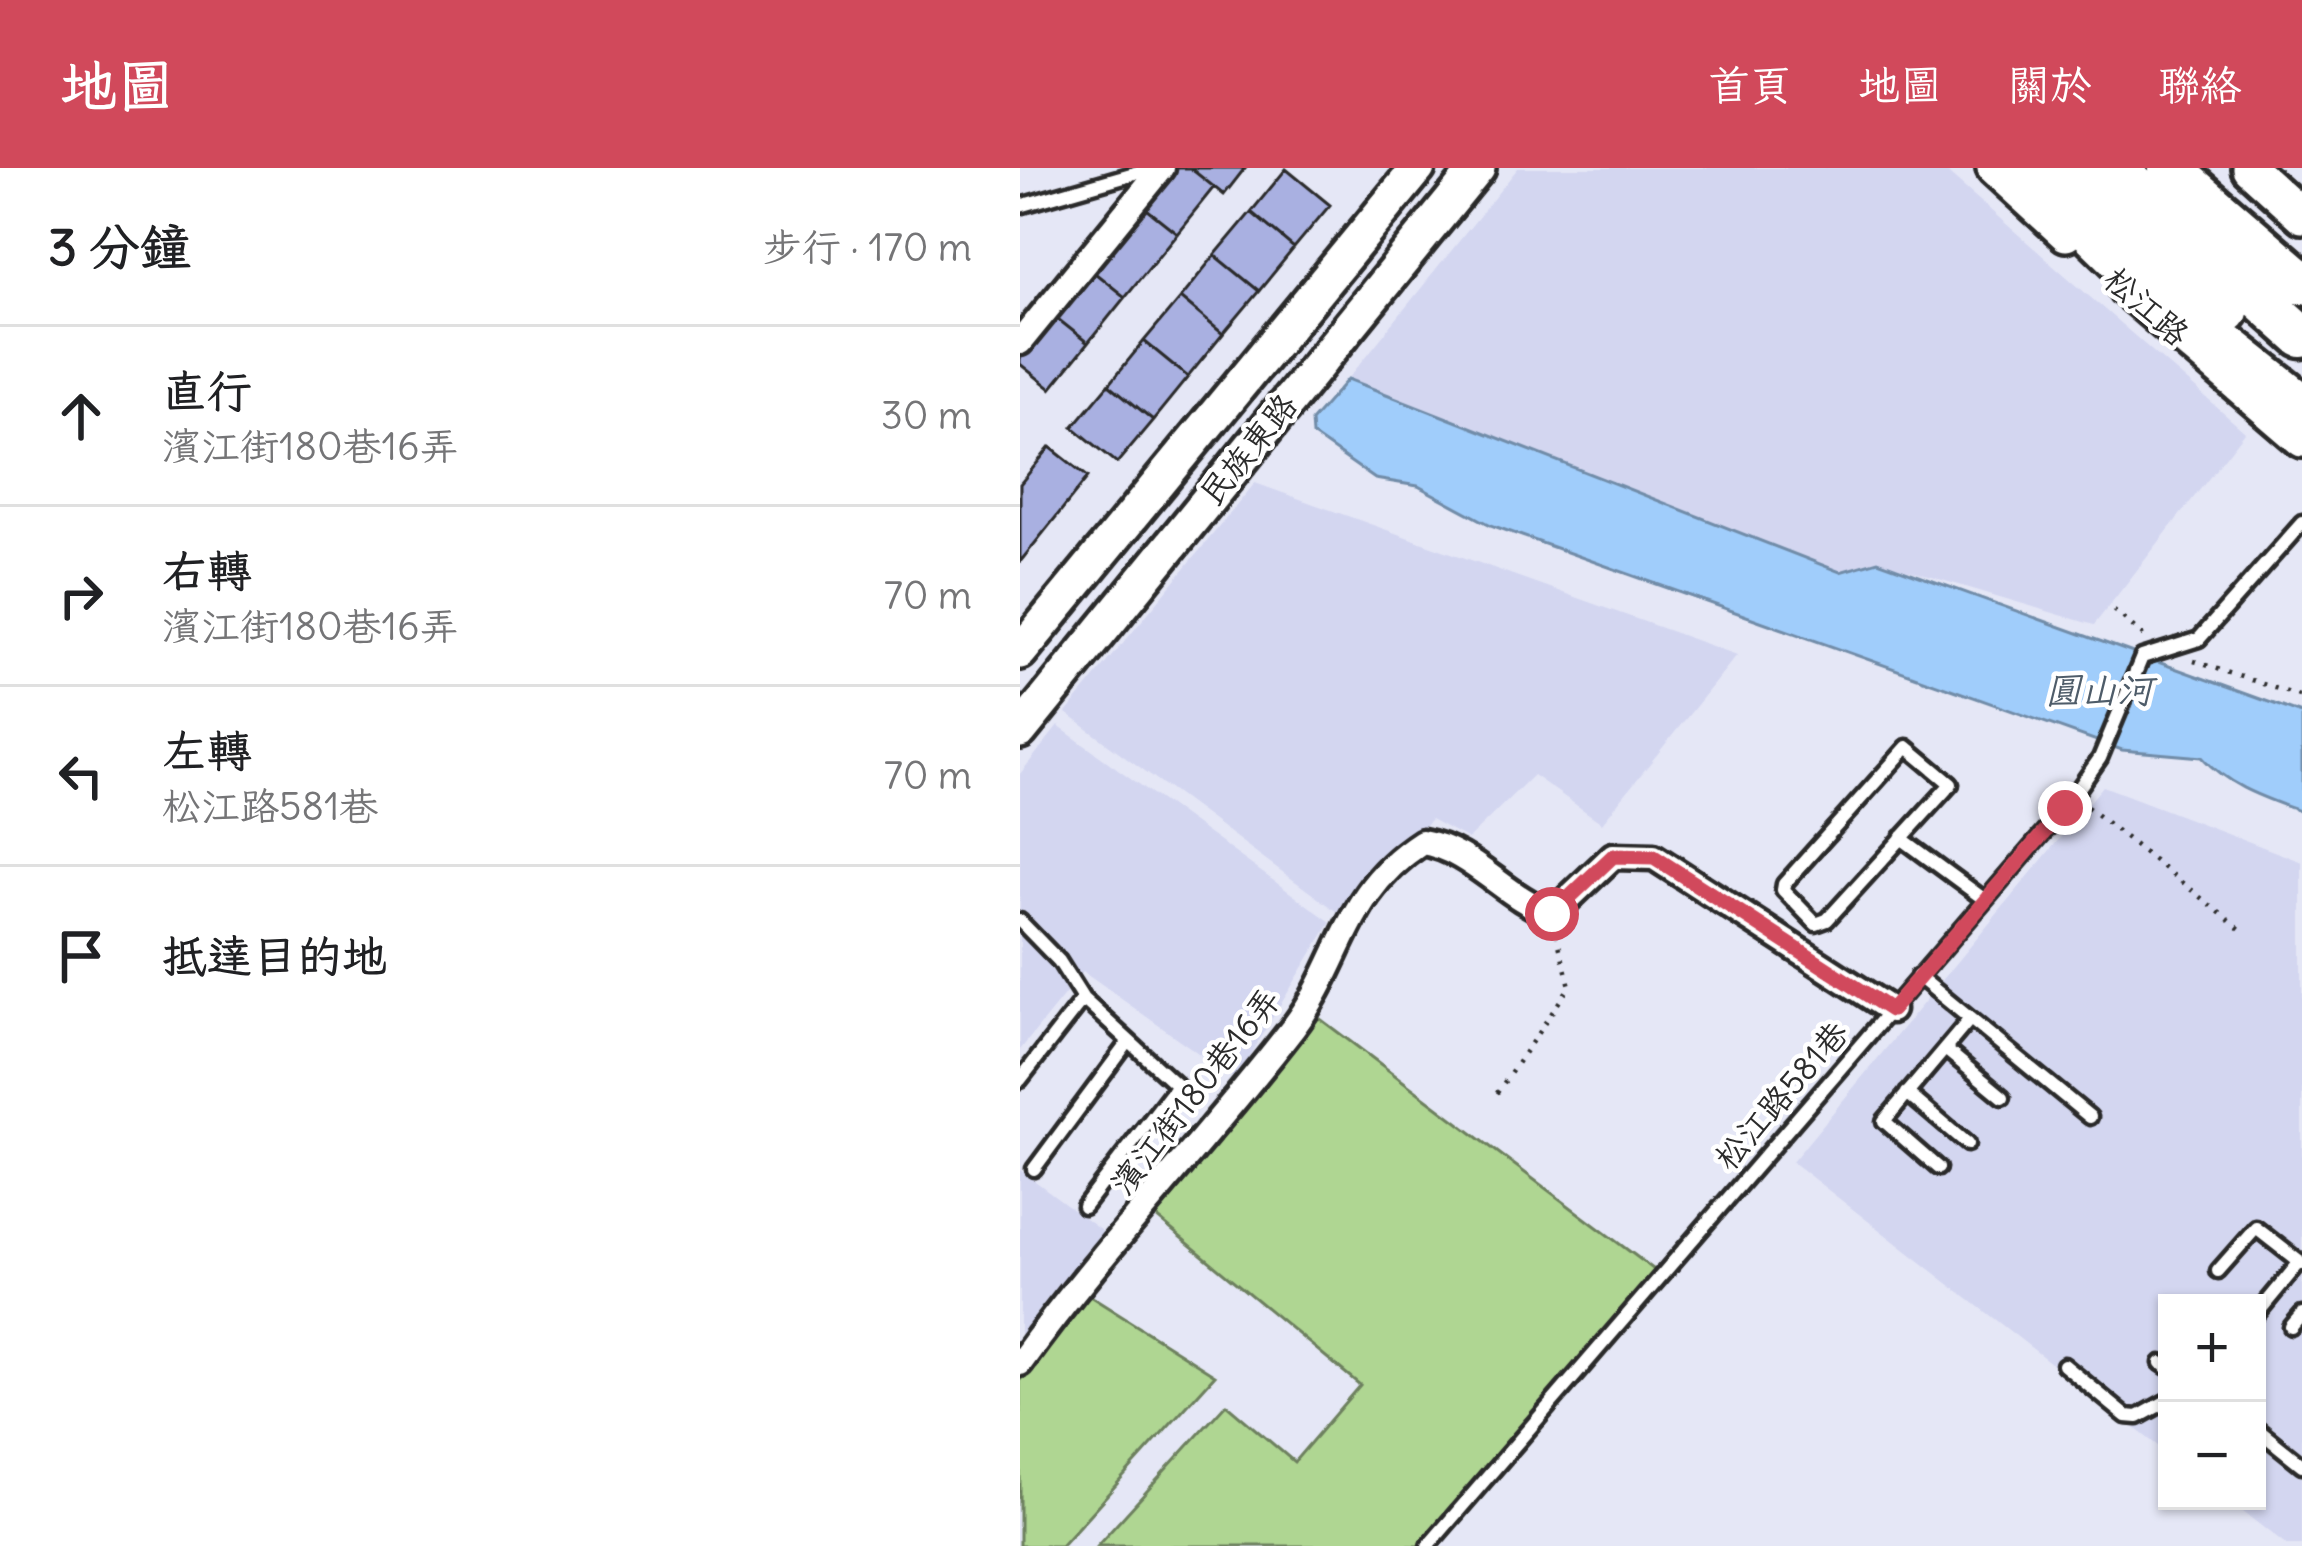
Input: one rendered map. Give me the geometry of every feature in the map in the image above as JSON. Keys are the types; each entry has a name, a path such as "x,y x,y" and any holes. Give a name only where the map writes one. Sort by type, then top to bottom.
{"highway":[{"path":"2026,168 2131,270 2302,406"},
{"path":"2074,168 2194,284 2302,374"},
{"path":"2115,168 2302,336"},
{"path":"2170,168 2302,282"},
{"path":"2230,376 2302,430"}],"street":[{"path":"1020,342 1162,168"},
{"name":"民族東路","path":"1020,652 1418,168"},
{"name":"民族東路","path":"1020,731 1478,168"},
{"name":"松江路","path":"1994,168 2302,440"},
{"path":"2249,168 2302,216"},
{"path":"1105,548 1143,579"},
{"name":"濱江街180巷16弄","path":"1020,1364 1297,1023 1358,901 1395,860 1422,842 1447,846 1529,906 1552,914"},
{"path":"1552,914 1613,856 1654,857 1891,1010"}],"lane":[{"path":"1020,206 1152,168"},
{"name":"松江路581巷","path":"1429,1546 2073,796 2100,758 2142,657 2199,639 2302,523"},
{"path":"1907,747 1952,784 1901,838 1821,925 1783,890 1788,877 1907,747"},
{"path":"1901,838 1985,900"},
{"path":"1020,921 1059,961 1083,999 1175,1080 1175,1091 1084,1206"},
{"path":"1918,976 2090,1117"},
{"path":"1020,1080 1083,999"},
{"path":"1938,1168 1884,1121 1970,1019"},
{"path":"1034,1169 1129,1041"},
{"path":"1945,1049 2003,1097"},
{"path":"1907,1093 1967,1144"},
{"path":"2218,1271 2256,1228 2301,1263 2266,1304"},
{"path":"2291,1327 2302,1314"},
{"path":"2064,1365 2126,1416 2138,1417 2165,1402"},
{"path":"2266,1436 2302,1465"}],"path":[{"path":"2114,610 2159,649 2302,697"},
{"path":"2073,796 2244,932"},
{"path":"1497,1093 1570,986 1552,914"}],"shaded area":[{"path":"1518,168 1942,168 2245,432 2094,625 1878,561 1840,572 1348,379"},
{"path":"1255,483 1737,655 1602,823 1533,775 1468,839 1431,819 1337,912 1066,713"},
{"path":"1058,726 1331,922 1235,1079 1083,972 1020,1050 1020,774"},
{"path":"2103,786 2302,862 2302,1546 2287,1546 2241,1510 2266,1510 2266,1294 2158,1294 2158,1446 1792,1162"},
{"path":"1020,1170 1108,1235 1020,1349"}],"green space":[{"path":"1315,1015 1661,1275 1428,1546 1097,1546 1226,1404 1294,1462 1360,1385 1144,1207"},
{"path":"1077,1288 1215,1375 1061,1546 1020,1546 1020,1367"}],"water":[{"name":"圓山河","path":"1348,379 1840,572 1878,561 2302,714 2302,812 2236,784 2202,757 2122,750 1491,525 1418,486 1375,479 1312,435 1311,421"}],"building":[{"path":"1165,168 1190,168 1214,187 1177,233 1138,202"},
{"path":"1190,168 1245,168 1224,195"},
{"path":"1286,169 1330,205 1294,248 1251,212"},
{"path":"1138,202 1177,233 1125,297 1086,266"},
{"path":"1251,212 1294,248 1259,291 1215,255"},
{"path":"1215,255 1259,291 1223,334 1180,298"},
{"path":"1086,266 1125,297 1088,343 1049,312"},
{"path":"1180,298 1223,334 1188,377 1144,341"},
{"path":"1049,312 1088,343 1051,389 1020,364 1020,349"},
{"path":"1144,341 1188,377 1153,420 1109,384"},
{"path":"1109,384 1153,420 1117,463 1073,427"},
{"path":"1050,447 1088,477 1020,562 1020,484"}],"route":[{"path":"1552,914 1613,856 1654,857 1891,1010 2065,808"}]}
